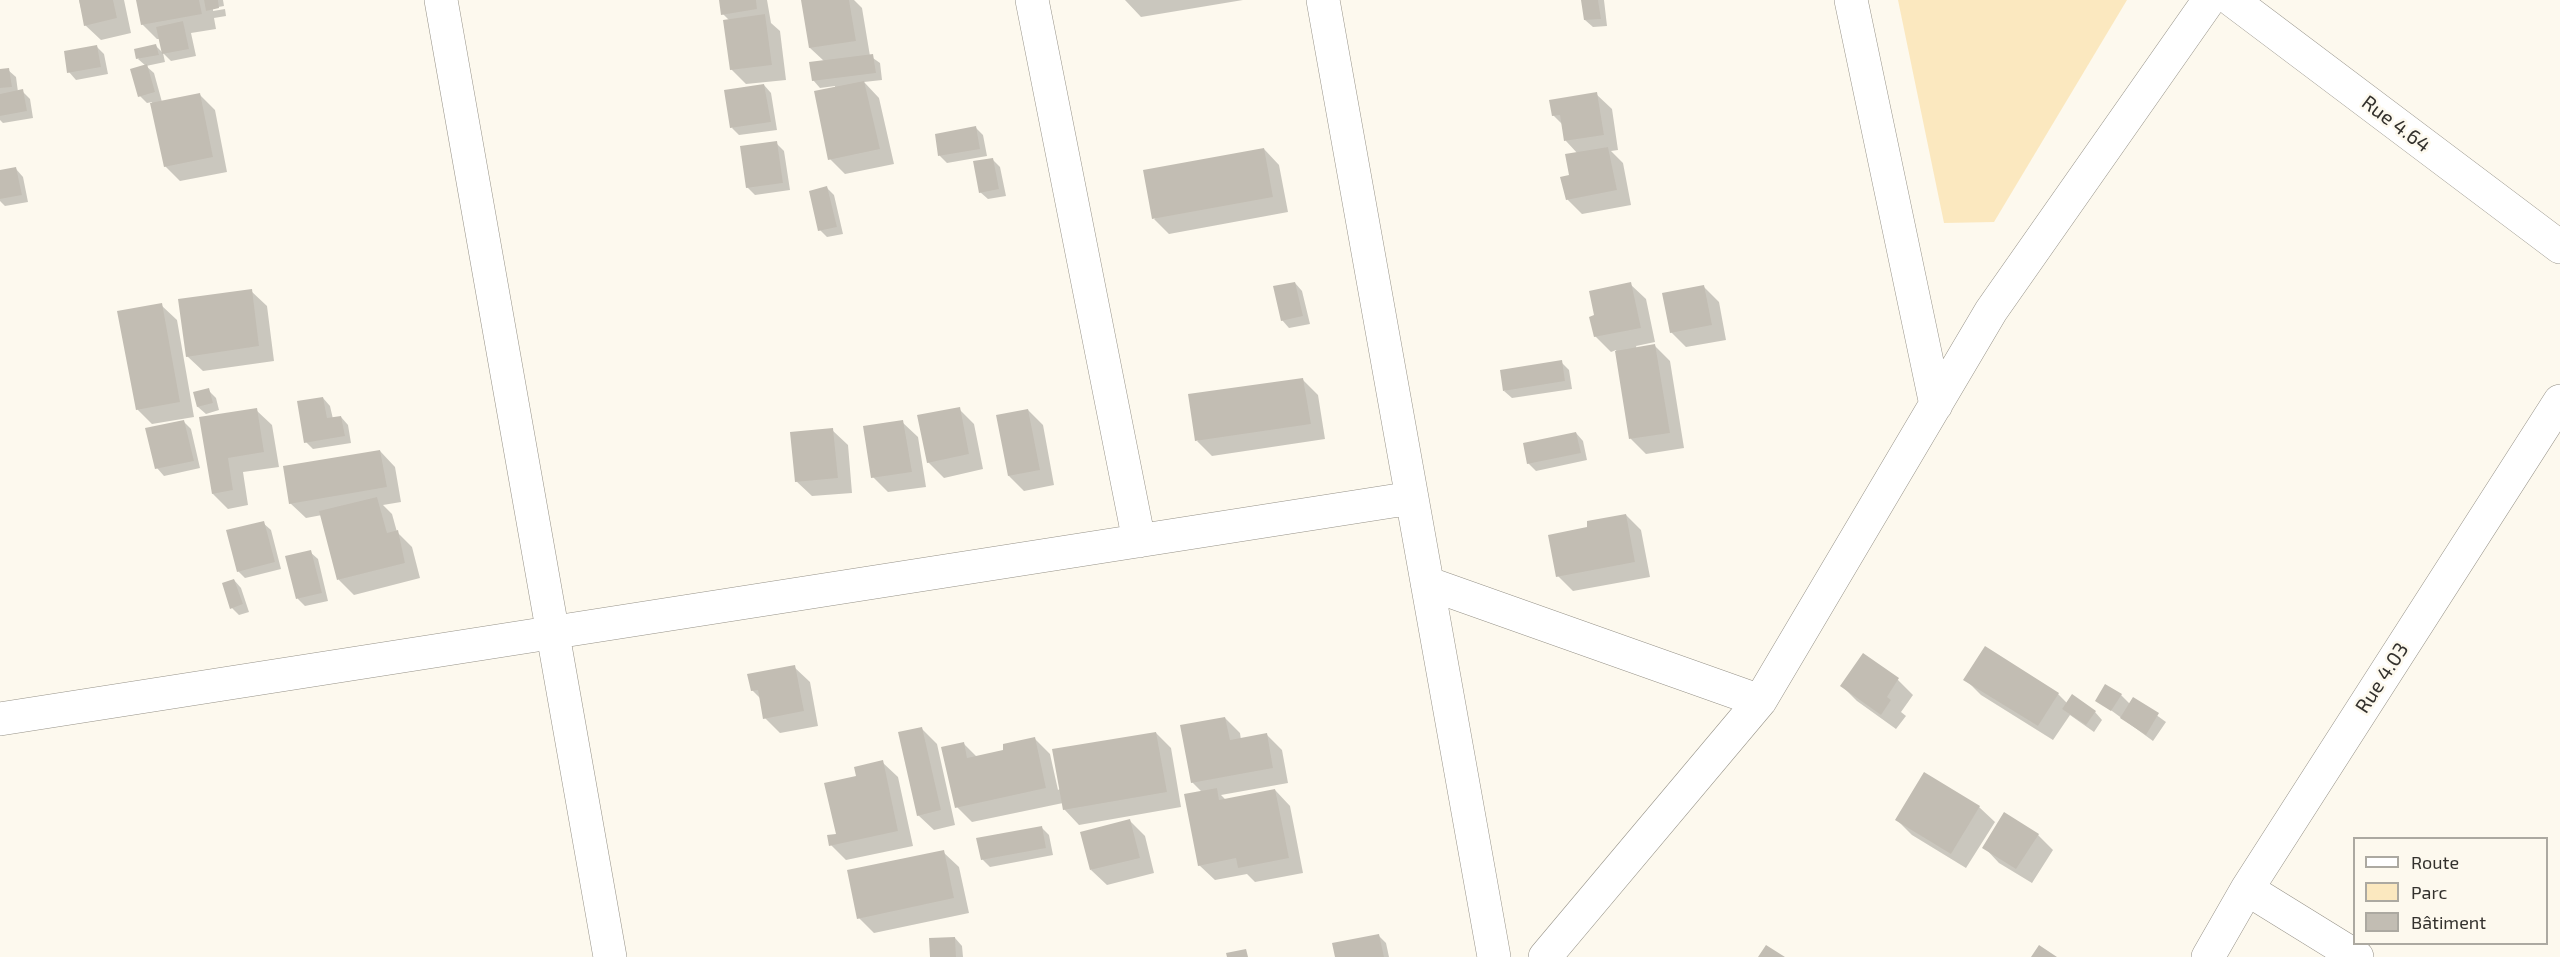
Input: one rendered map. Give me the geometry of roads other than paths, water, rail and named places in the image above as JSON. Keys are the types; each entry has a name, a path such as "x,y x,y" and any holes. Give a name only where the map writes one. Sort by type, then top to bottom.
{"street":[{"path":"441,0 610,957"},
{"path":"1032,0 1139,541"},
{"path":"1323,0 1494,957"},
{"path":"1851,0 1936,405"},
{"path":"1545,957 1760,701 1991,311 2210,0"},
{"name":"Rue 4.64","path":"2232,0 2560,247"},
{"name":"Rue 4.03","path":"2208,957 2247,890 2560,401"},
{"path":"0,719 1412,498"},
{"path":"1427,583 1760,701"},
{"path":"2247,890 2357,957"}]}
